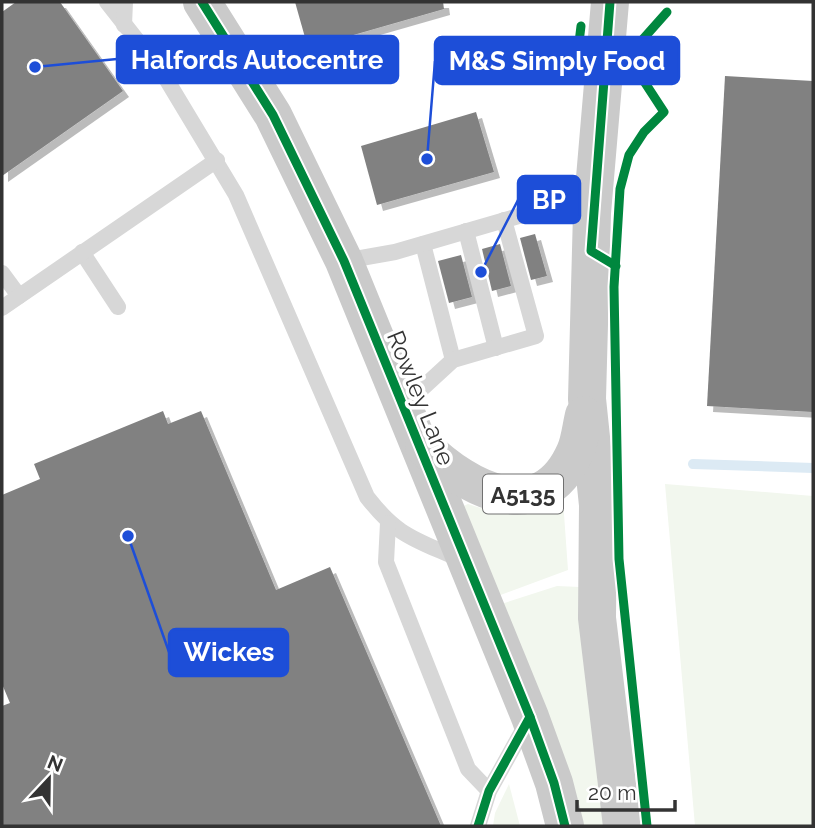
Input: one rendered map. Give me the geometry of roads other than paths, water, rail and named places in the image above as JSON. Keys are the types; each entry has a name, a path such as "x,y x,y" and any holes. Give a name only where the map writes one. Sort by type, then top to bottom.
{"main road":[{"name":"A5135","path":"610,2 592,212 587,400 598,505 597,618 622,826"},
{"name":"Rowley Lane","path":"205,3 273,115 344,261 530,717 554,783 565,826"},
{"name":"A5135","path":"418,440 447,470 472,486 507,497 537,492 561,475 576,451 587,400"}],"lane":[{"path":"107,2 162,72 217,160 253,228 367,497 388,523 401,533 468,563"},
{"path":"124,25 125,2"},
{"path":"2,308 217,160"},
{"path":"344,261 395,252 529,212 592,212"},
{"path":"404,405 453,359 536,336 504,220"},
{"path":"466,231 496,348"},
{"path":"423,244 453,359"},
{"path":"82,252 118,307"},
{"path":"2,272 19,296"},
{"path":"388,523 386,562 468,769 489,790"},
{"path":"478,826 489,790 530,717"}],"waterway":[{"path":"693,464 813,468"}],"place":[{"name":"Halfords Autocentre","path":"35,67"},
{"name":"M&S Simply Food","path":"427,159"},
{"name":"BP","path":"481,272"},
{"name":"Wickes","path":"128,536"}]}
